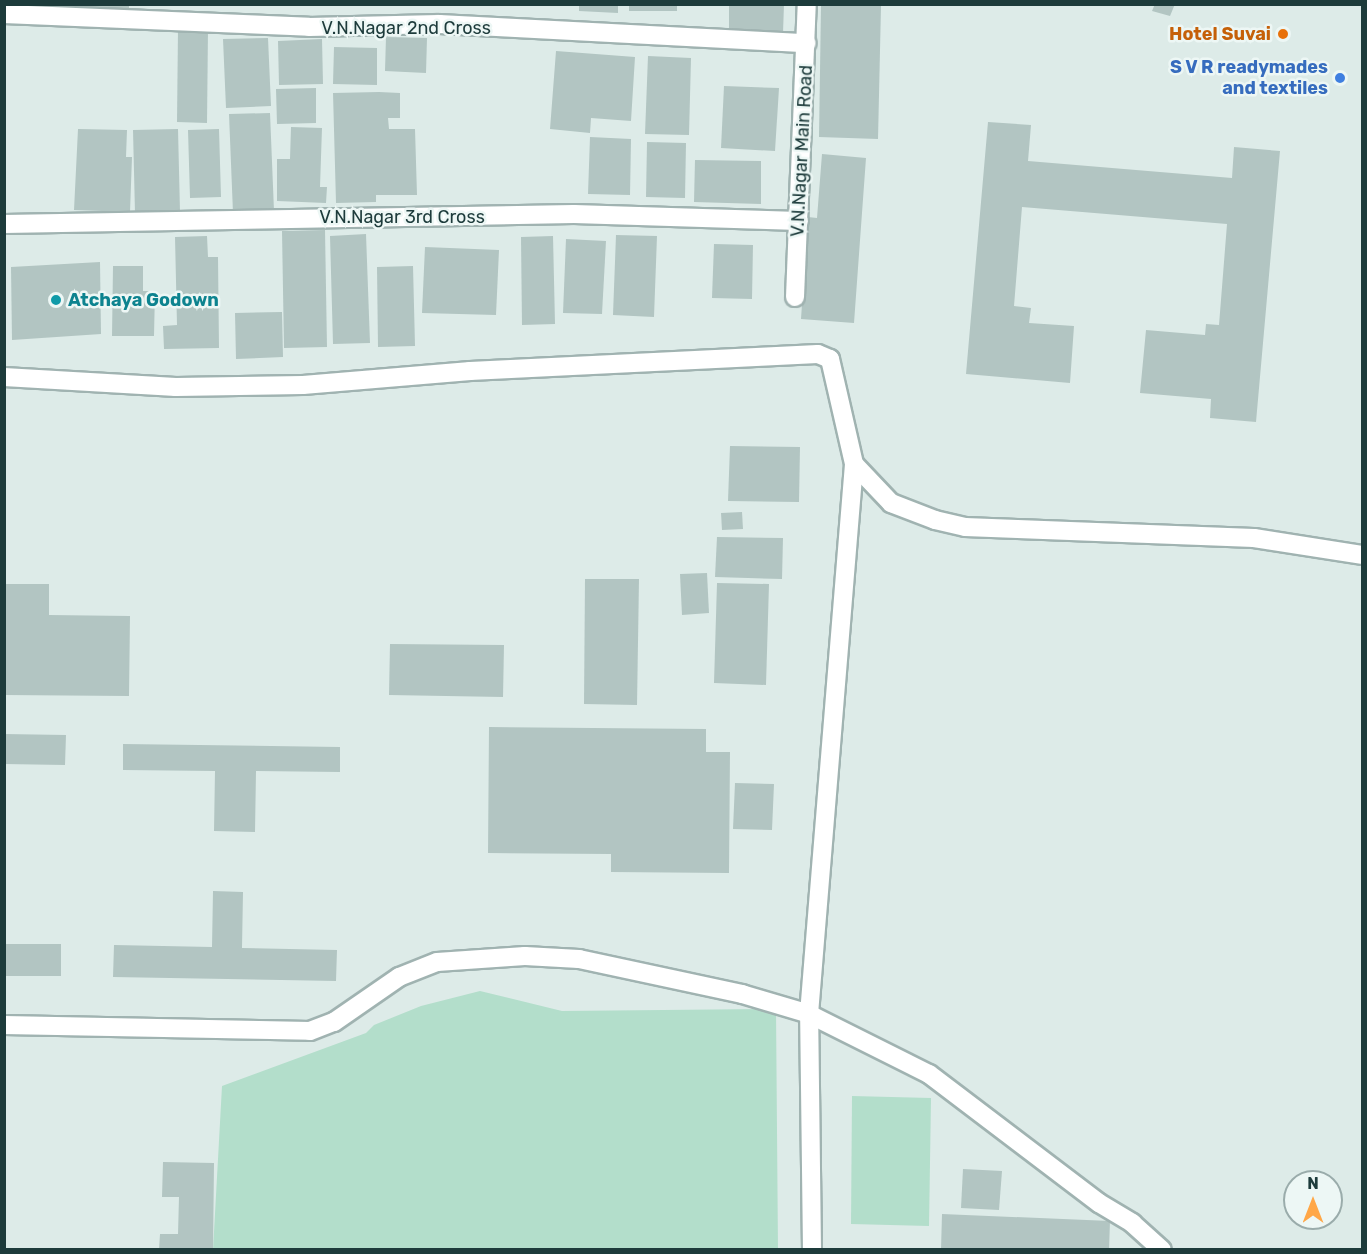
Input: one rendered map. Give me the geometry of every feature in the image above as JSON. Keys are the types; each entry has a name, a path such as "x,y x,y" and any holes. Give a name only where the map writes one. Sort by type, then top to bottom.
{"street":[{"name":"V.N.Nagar Main Road","path":"795,297 807,4"},
{"name":"V.N.Nagar 2nd Cross","path":"4,14 309,27 439,24 807,43"},
{"name":"V.N.Nagar 3rd Cross","path":"4,224 574,214 799,220"},
{"path":"4,377 176,387 303,385 470,371 818,354 830,359 854,464 809,1014 812,1250"},
{"path":"854,464 891,503 965,527 1254,538 1362,555"},
{"path":"4,1025 310,1031 334,1022 399,977 437,963 525,956 579,959 742,994 809,1014 929,1074 1099,1203 1132,1223 1162,1250"}],"green space":[{"path":"480,991 562,1011 776,1009 778,1249 213,1250 222,1086 366,1033 374,1025 421,1006"},
{"path":"852,1096 931,1098 929,1226 851,1224"}],"building":[{"path":"23,4 129,4 129,10 23,12"},
{"path":"579,4 618,4 618,13 579,11"},
{"path":"629,4 677,4 677,11 629,11"},
{"path":"729,4 784,4 783,33 729,31"},
{"path":"1155,4 1175,4 1170,16 1152,11"},
{"path":"821,5 881,6 878,139 819,137"},
{"path":"178,29 208,29 207,123 177,122"},
{"path":"386,37 427,38 426,73 385,71"},
{"path":"268,38 271,106 226,108 223,39"},
{"path":"322,39 323,84 279,85 278,41"},
{"path":"334,47 377,48 377,85 333,84"},
{"path":"556,51 635,57 631,121 591,118 590,133 550,129"},
{"path":"648,56 691,58 689,135 645,134"},
{"path":"724,86 779,88 775,151 721,148"},
{"path":"316,88 316,123 277,124 276,89"},
{"path":"333,93 400,93 400,118 388,118 389,129 415,129 417,195 376,195 376,202 336,203"},
{"path":"270,113 274,211 233,213 229,114"},
{"path":"988,122 1031,125 1028,161 1232,178 1234,147 1280,151 1256,422 1210,418 1211,399 1140,393 1146,330 1205,335 1206,324 1219,325 1227,224 1022,207 1014,306 1031,308 1029,323 1074,326 1070,383 966,374"},
{"path":"291,127 322,128 320,187 327,187 326,203 277,201 277,159 290,159"},
{"path":"78,129 127,130 126,157 132,157 130,212 74,210"},
{"path":"178,129 180,212 135,213 133,130"},
{"path":"219,129 221,197 190,198 188,130"},
{"path":"590,137 631,139 630,195 588,194"},
{"path":"647,142 686,143 685,198 646,197"},
{"path":"822,154 866,158 854,323 801,319 808,217 817,218"},
{"path":"695,160 761,161 761,204 694,202"},
{"path":"325,230 327,347 284,348 282,231"},
{"path":"366,234 370,343 333,344 330,236"},
{"path":"616,235 657,236 654,317 613,315"},
{"path":"207,236 208,257 218,257 219,348 164,349 163,326 177,325 175,237"},
{"path":"553,236 555,324 522,325 521,237"},
{"path":"566,239 606,241 602,314 563,313"},
{"path":"714,244 753,245 752,299 712,298"},
{"path":"425,247 499,250 496,315 422,313"},
{"name":"Atchaya Godown","path":"100,262 101,334 12,340 11,267"},
{"path":"113,266 143,266 143,291 155,291 154,336 112,336"},
{"path":"413,266 415,346 378,347 377,267"},
{"path":"282,312 283,357 236,359 235,313"},
{"path":"730,446 800,447 799,502 728,501"},
{"path":"742,512 743,529 722,530 721,513"},
{"path":"717,537 783,538 782,579 715,577"},
{"path":"707,573 709,613 682,615 680,574"},
{"path":"585,579 639,579 637,705 584,704"},
{"path":"717,583 769,584 766,685 714,683"},
{"path":"4,584 49,584 49,615 130,616 129,696 4,695"},
{"path":"390,644 504,645 503,697 389,695"},
{"path":"489,727 706,729 706,752 730,752 729,873 611,872 611,854 488,853"},
{"path":"4,734 66,735 65,765 4,764"},
{"path":"123,744 340,747 340,772 256,771 255,832 214,831 215,771 123,770"},
{"path":"735,783 774,784 772,830 733,829"},
{"path":"213,891 243,892 242,948 337,950 336,981 113,977 114,945 212,947"},
{"path":"4,944 61,944 61,976 4,976"},
{"path":"163,1162 214,1163 213,1250 159,1250 160,1234 178,1234 179,1197 162,1197"},
{"path":"963,1169 1002,1171 999,1210 961,1208"},
{"path":"942,1214 1110,1221 1109,1250 941,1250"}],"place":[{"name":"Hotel Suvai","path":"1283,34"},
{"name":"S V R readymades and textiles","path":"1340,78"},
{"name":"Atchaya Godown","path":"56,300"}]}
